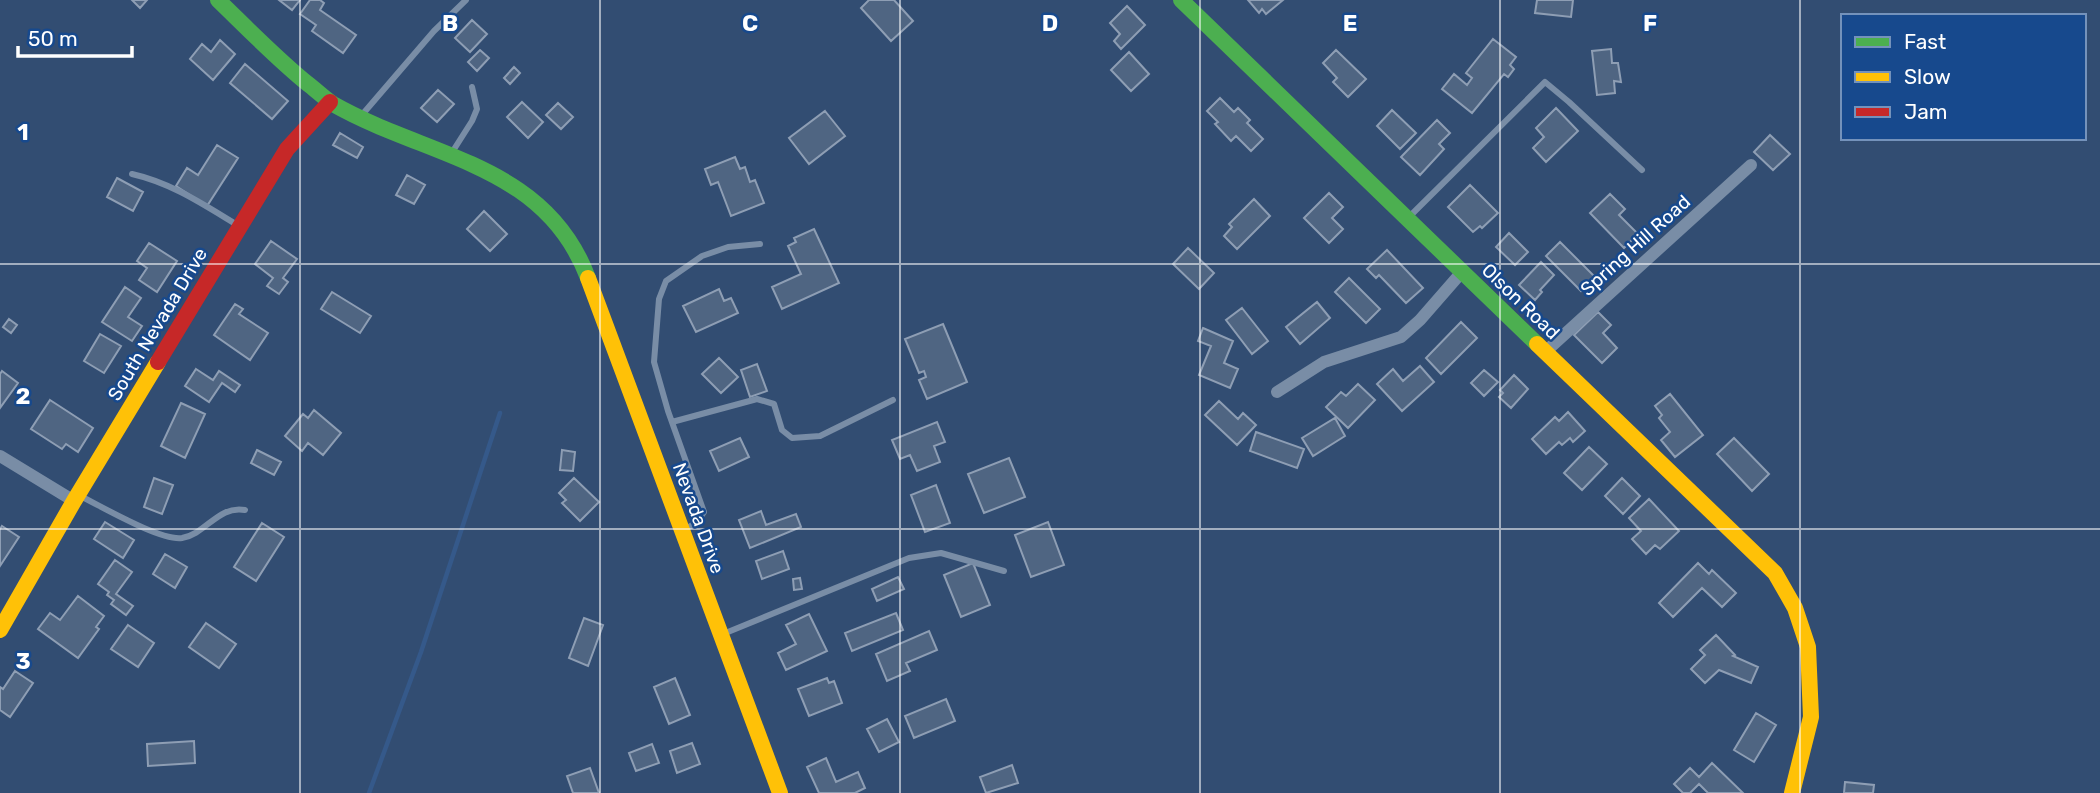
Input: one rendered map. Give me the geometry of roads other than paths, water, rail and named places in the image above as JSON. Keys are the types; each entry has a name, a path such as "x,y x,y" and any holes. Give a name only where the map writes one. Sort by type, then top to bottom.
{"street":[{"path":"218,0 292,71 330,102 450,156"},
{"name":"Olson Road","path":"1181,0 1775,573 1795,608 1808,647 1811,717 1792,793"},
{"name":"South Nevada Drive","path":"0,631 76,498 288,149 330,102"},
{"name":"Nevada Drive","path":"450,156 498,176 532,198 563,229 580,257 779,793"},
{"name":"Spring Hill Road","path":"1544,353 1751,165"},
{"path":"1277,392 1324,362 1401,337 1420,320 1461,273"},
{"path":"0,456 76,498"}],"lane":[{"path":"359,117 434,31 466,0"},
{"path":"1406,219 1545,82 1642,170"},
{"path":"450,156 477,109 472,87"},
{"path":"132,174 151,178 176,189 240,227"},
{"path":"682,531 697,522 704,512 654,362 659,299 666,281 702,256 729,247 760,244"},
{"path":"672,422 757,399 774,404 782,430 792,438 820,436 892,400"},
{"path":"76,498 148,530 173,538 195,533 227,511 235,508 245,510"},
{"path":"721,635 909,558 941,553 1004,571"}],"waterway":[{"path":"369,793 421,652 500,413"}]}
